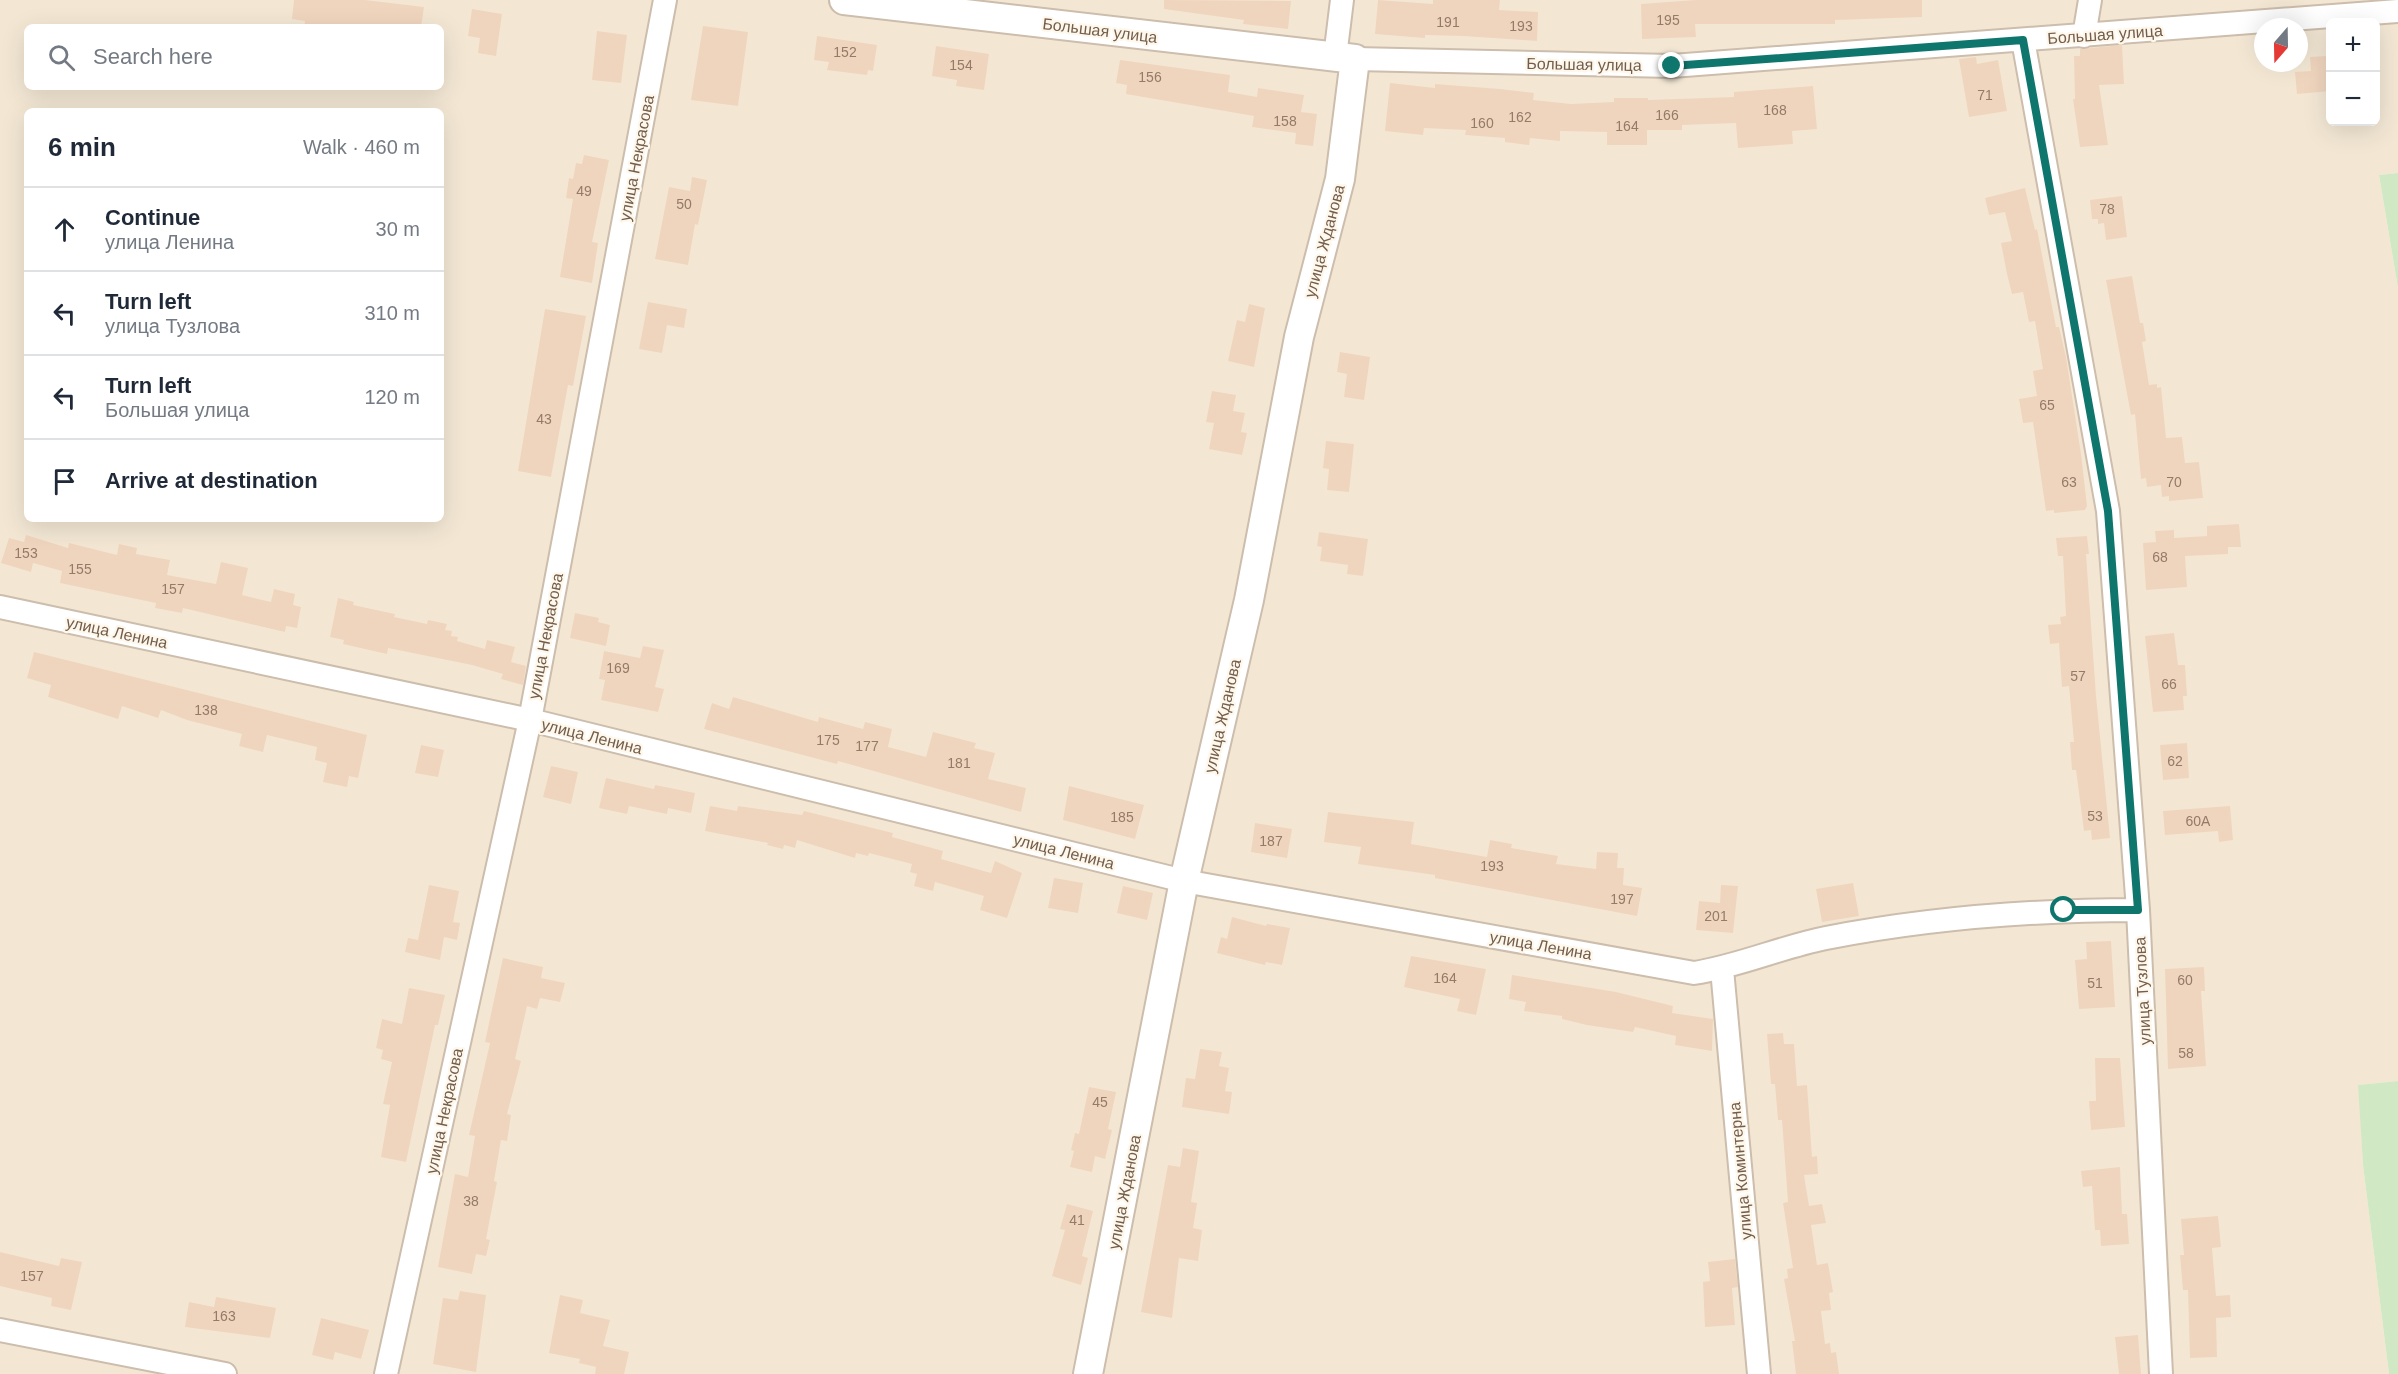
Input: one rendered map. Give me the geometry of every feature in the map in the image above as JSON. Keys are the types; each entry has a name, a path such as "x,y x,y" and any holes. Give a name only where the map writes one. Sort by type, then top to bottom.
{"street":[{"name":"улица Некрасова","path":"386,1374 530,720 665,0"},
{"name":"Большая улица","path":"844,0 1345,58 1672,66 2398,10"},
{"name":"улица Жданова","path":"1088,1374 1184,880 1249,600 1299,337 1340,179 1345,58 1342,0"},
{"path":"2084,36 2090,0"},
{"name":"улица Тузлова","path":"2023,40 2108,511 2138,910 2161,1374"},
{"name":"улица Ленина","path":"0,607 530,720 1184,880 1694,973 1722,969 1823,938 1950,918 2064,910 2138,910"},
{"name":"улица Коминтерна","path":"1722,969 1759,1374"},
{"path":"0,1330 225,1374"}],"shaded area":[{"path":"0,0 2366,0 2387,23 2398,22 2398,173 2379,175 2398,288 2398,1081 2359,1085 2363,1165 2389,1374 0,1374"}],"green space":[{"path":"2398,173 2398,288 2379,175"},
{"path":"2398,1081 2398,1374 2389,1374 2363,1165 2358,1085"}],"building":[{"path":"294,0 365,0 424,7 421,24 304,24 305,21 292,19"},
{"path":"1164,0 1291,1 1288,29 1243,24 1244,20 1164,9"},
{"path":"1378,0 1433,4 1433,0 1500,0 1499,10 1538,12 1537,41 1463,36 1425,35 1425,38 1375,34"},
{"path":"1696,0 1922,0 1922,17 1835,20 1835,24 1695,24 1696,37 1642,39 1641,4"},
{"path":"472,9 502,14 496,56 478,53 480,38 468,36"},
{"path":"703,26 748,32 738,106 691,100"},
{"path":"597,31 627,35 621,83 592,80"},
{"path":"817,36 877,45 873,71 868,70 867,75 827,70 829,62 814,60"},
{"path":"2122,45 2124,84 2099,85 2108,145 2080,147 2073,99 2075,99 2074,56 2080,56 2080,49"},
{"path":"936,46 989,54 984,90 956,86 957,80 932,76"},
{"path":"2326,56 2326,91 2297,94 2295,72 2311,71 2310,57"},
{"path":"1976,57 1977,64 1998,60 2007,111 1969,117 1959,59"},
{"path":"1120,60 1230,75 1228,92 1257,97 1258,88 1304,95 1301,112 1317,114 1313,146 1295,144 1296,133 1252,127 1254,116 1126,94 1127,85 1116,83"},
{"path":"1390,83 1435,88 1435,84 1500,89 1534,93 1533,100 1571,104 1614,102 1614,98 1648,98 1648,100 1734,97 1734,92 1813,86 1817,129 1792,131 1793,144 1738,148 1736,123 1682,125 1682,130 1647,130 1647,145 1607,145 1607,132 1560,131 1560,141 1530,138 1529,145 1505,142 1505,138 1465,135 1466,130 1424,128 1423,135 1385,131"},
{"path":"584,155 609,160 592,242 598,243 592,283 560,277 573,199 566,198 569,178 573,179 576,163 582,164"},
{"path":"692,177 707,180 698,225 695,224 688,265 655,259 669,187 690,191"},
{"path":"2025,188 2035,230 2037,229 2056,327 2059,327 2066,357 2081,454 2087,506 2085,510 2054,513 2054,510 2046,511 2033,422 2023,423 2019,399 2037,396 2033,371 2043,369 2035,321 2029,322 2023,292 2012,294 2001,243 2012,241 2005,212 1989,215 1985,198"},
{"path":"2122,196 2127,237 2106,240 2104,223 2098,224 2098,219 2092,219 2090,200"},
{"path":"2132,276 2140,323 2143,323 2146,341 2142,342 2149,385 2157,384 2157,388 2161,387 2166,438 2182,437 2185,463 2199,462 2203,498 2169,501 2169,496 2162,497 2161,485 2147,487 2146,478 2141,479 2135,414 2131,415 2106,280"},
{"path":"648,302 687,309 684,328 667,325 662,353 639,349"},
{"path":"1249,304 1265,308 1254,367 1228,361 1237,320 1245,322"},
{"path":"545,309 586,316 573,386 568,385 551,477 518,471"},
{"path":"1340,352 1370,357 1364,400 1344,397 1347,374 1337,372"},
{"path":"1212,391 1236,395 1233,411 1245,413 1241,432 1247,433 1242,455 1209,449 1214,423 1206,422"},
{"path":"1326,441 1354,444 1349,492 1327,490 1329,469 1323,468"},
{"path":"2239,524 2241,547 2228,547 2228,554 2185,556 2187,587 2146,590 2143,543 2156,542 2155,531 2174,530 2174,538 2207,536 2207,526"},
{"path":"1319,532 1368,539 1363,576 1347,574 1348,565 1320,561 1322,547 1317,546"},
{"path":"26,535 68,548 69,543 117,555 119,544 137,548 136,554 170,560 167,575 216,584 221,562 248,568 242,595 271,602 274,589 295,594 293,605 301,607 297,628 286,626 285,632 183,608 182,613 155,608 156,603 60,583 62,571 33,563 31,572 1,563 9,538 24,542"},
{"path":"2087,536 2089,554 2086,554 2096,696 2110,838 2092,840 2091,830 2084,831 2076,770 2072,770 2070,742 2074,742 2069,686 2062,687 2059,643 2050,644 2048,625 2061,624 2060,617 2066,616 2063,556 2058,556 2056,538"},
{"path":"338,598 354,602 353,605 395,614 394,617 427,624 428,620 447,624 445,630 452,631 451,636 458,637 457,641 485,649 487,640 515,647 511,662 526,666 523,685 501,679 503,674 472,665 388,648 387,654 343,644 344,640 330,637"},
{"path":"575,613 599,618 598,622 610,625 606,646 570,638"},
{"path":"2174,633 2178,665 2185,665 2187,696 2183,696 2184,710 2153,712 2145,636"},
{"path":"643,646 664,650 655,687 664,689 658,712 601,700 605,680 599,679 604,651 640,658"},
{"path":"34,652 367,735 358,778 349,776 347,787 323,782 327,763 315,760 317,747 267,735 263,752 239,746 242,734 187,720 161,710 158,718 122,706 118,719 48,697 51,685 27,678"},
{"path":"733,697 818,722 819,717 863,729 865,722 892,729 888,747 926,757 933,732 976,743 974,748 995,753 988,779 1026,788 1021,812 838,761 837,764 704,729 712,703 729,709"},
{"path":"2187,743 2189,778 2163,780 2160,745"},
{"path":"421,745 444,750 438,777 415,773"},
{"path":"551,766 578,772 571,804 543,797"},
{"path":"606,778 654,789 655,785 695,793 691,813 668,808 667,814 629,806 627,814 599,808"},
{"path":"1069,786 1144,805 1135,839 1063,820"},
{"path":"710,806 737,811 738,806 802,815 804,811 893,833 892,837 943,851 941,859 991,873 995,861 1022,873 1007,918 980,910 984,896 935,882 933,891 914,886 917,874 910,872 912,864 869,853 868,856 856,853 855,858 797,840 795,848 784,845 783,849 767,845 768,843 705,831"},
{"path":"2230,806 2233,840 2219,842 2218,831 2165,835 2163,811"},
{"path":"1328,812 1414,822 1411,844 1487,857 1490,840 1512,844 1511,848 1558,856 1556,864 1596,869 1597,852 1618,853 1617,868 1624,868 1623,885 1642,888 1637,916 1435,878 1435,875 1358,864 1361,847 1324,842"},
{"path":"1255,823 1292,829 1287,858 1251,852"},
{"path":"1054,878 1083,883 1078,913 1048,908"},
{"path":"1853,883 1859,916 1822,922 1816,889"},
{"path":"429,885 459,891 453,922 460,923 457,940 444,937 440,960 405,952 408,938 418,940"},
{"path":"1721,885 1738,886 1733,933 1696,930 1699,901 1720,903"},
{"path":"1123,886 1153,893 1147,920 1117,913"},
{"path":"1232,917 1266,926 1267,924 1290,928 1282,965 1266,962 1265,965 1217,953 1221,937 1227,939"},
{"path":"2111,941 2115,1007 2079,1009 2075,960 2087,959 2086,942"},
{"path":"1411,956 1486,969 1476,1015 1457,1011 1460,999 1404,987"},
{"path":"503,958 543,967 541,978 565,983 560,1002 540,998 537,1009 527,1006 515,1059 521,1061 507,1114 511,1115 507,1141 501,1140 494,1181 497,1182 486,1239 490,1240 486,1256 476,1254 472,1274 438,1267 455,1174 468,1177 475,1136 469,1135 490,1043 485,1042"},
{"path":"2204,967 2205,991 2201,991 2206,1066 2168,1069 2165,969"},
{"path":"1512,975 1616,992 1673,1006 1672,1013 1713,1019 1712,1051 1675,1045 1676,1036 1635,1027 1633,1032 1587,1025 1562,1019 1562,1016 1524,1011 1526,1002 1509,999"},
{"path":"409,988 445,995 438,1025 435,1025 406,1162 381,1157 390,1105 383,1104 392,1062 381,1059 383,1050 376,1048 382,1019 402,1024"},
{"path":"1783,1033 1784,1044 1794,1044 1797,1086 1807,1085 1812,1157 1817,1156 1818,1174 1804,1175 1809,1206 1822,1204 1826,1223 1811,1225 1817,1265 1828,1263 1833,1292 1829,1293 1831,1310 1821,1311 1825,1344 1830,1343 1831,1353 1836,1352 1839,1374 1796,1374 1792,1341 1795,1341 1784,1279 1788,1278 1787,1269 1793,1268 1783,1203 1788,1202 1782,1120 1778,1120 1775,1084 1771,1084 1767,1034"},
{"path":"1200,1049 1222,1052 1219,1066 1229,1068 1225,1091 1232,1092 1229,1114 1182,1107 1186,1078 1195,1079"},
{"path":"2095,1058 2120,1058 2125,1127 2091,1130 2089,1101 2096,1101"},
{"path":"1089,1087 1116,1092 1108,1129 1112,1130 1105,1159 1095,1156 1092,1172 1070,1167 1075,1133 1079,1134"},
{"path":"1183,1148 1199,1151 1191,1202 1197,1203 1193,1228 1202,1230 1198,1261 1179,1258 1172,1318 1141,1312 1168,1165 1180,1167"},
{"path":"2120,1167 2122,1214 2127,1214 2129,1244 2101,1246 2100,1230 2095,1230 2092,1186 2083,1187 2081,1171"},
{"path":"1067,1204 1093,1211 1082,1256 1088,1258 1081,1285 1052,1276 1065,1230 1060,1229"},
{"path":"2218,1216 2221,1247 2212,1248 2216,1296 2230,1295 2231,1317 2216,1318 2217,1357 2190,1358 2188,1290 2183,1290 2180,1255 2184,1255 2181,1219"},
{"path":"0,1252 59,1266 61,1258 82,1262 71,1310 51,1306 52,1298 0,1286"},
{"path":"1735,1259 1738,1287 1732,1288 1735,1325 1705,1327 1703,1282 1710,1281 1708,1262"},
{"path":"460,1291 486,1295 476,1372 433,1364 443,1298 458,1300"},
{"path":"560,1295 583,1300 580,1313 610,1320 603,1346 629,1352 624,1374 595,1374 596,1367 579,1363 580,1359 549,1353"},
{"path":"216,1297 276,1308 270,1338 185,1327 189,1302 214,1307"},
{"path":"321,1318 369,1330 361,1359 335,1352 333,1360 312,1355"},
{"path":"2138,1335 2141,1374 2119,1374 2115,1337"}],"route":[{"path":"1672,66 2023,40 2108,511 2138,910 2064,910"}]}
